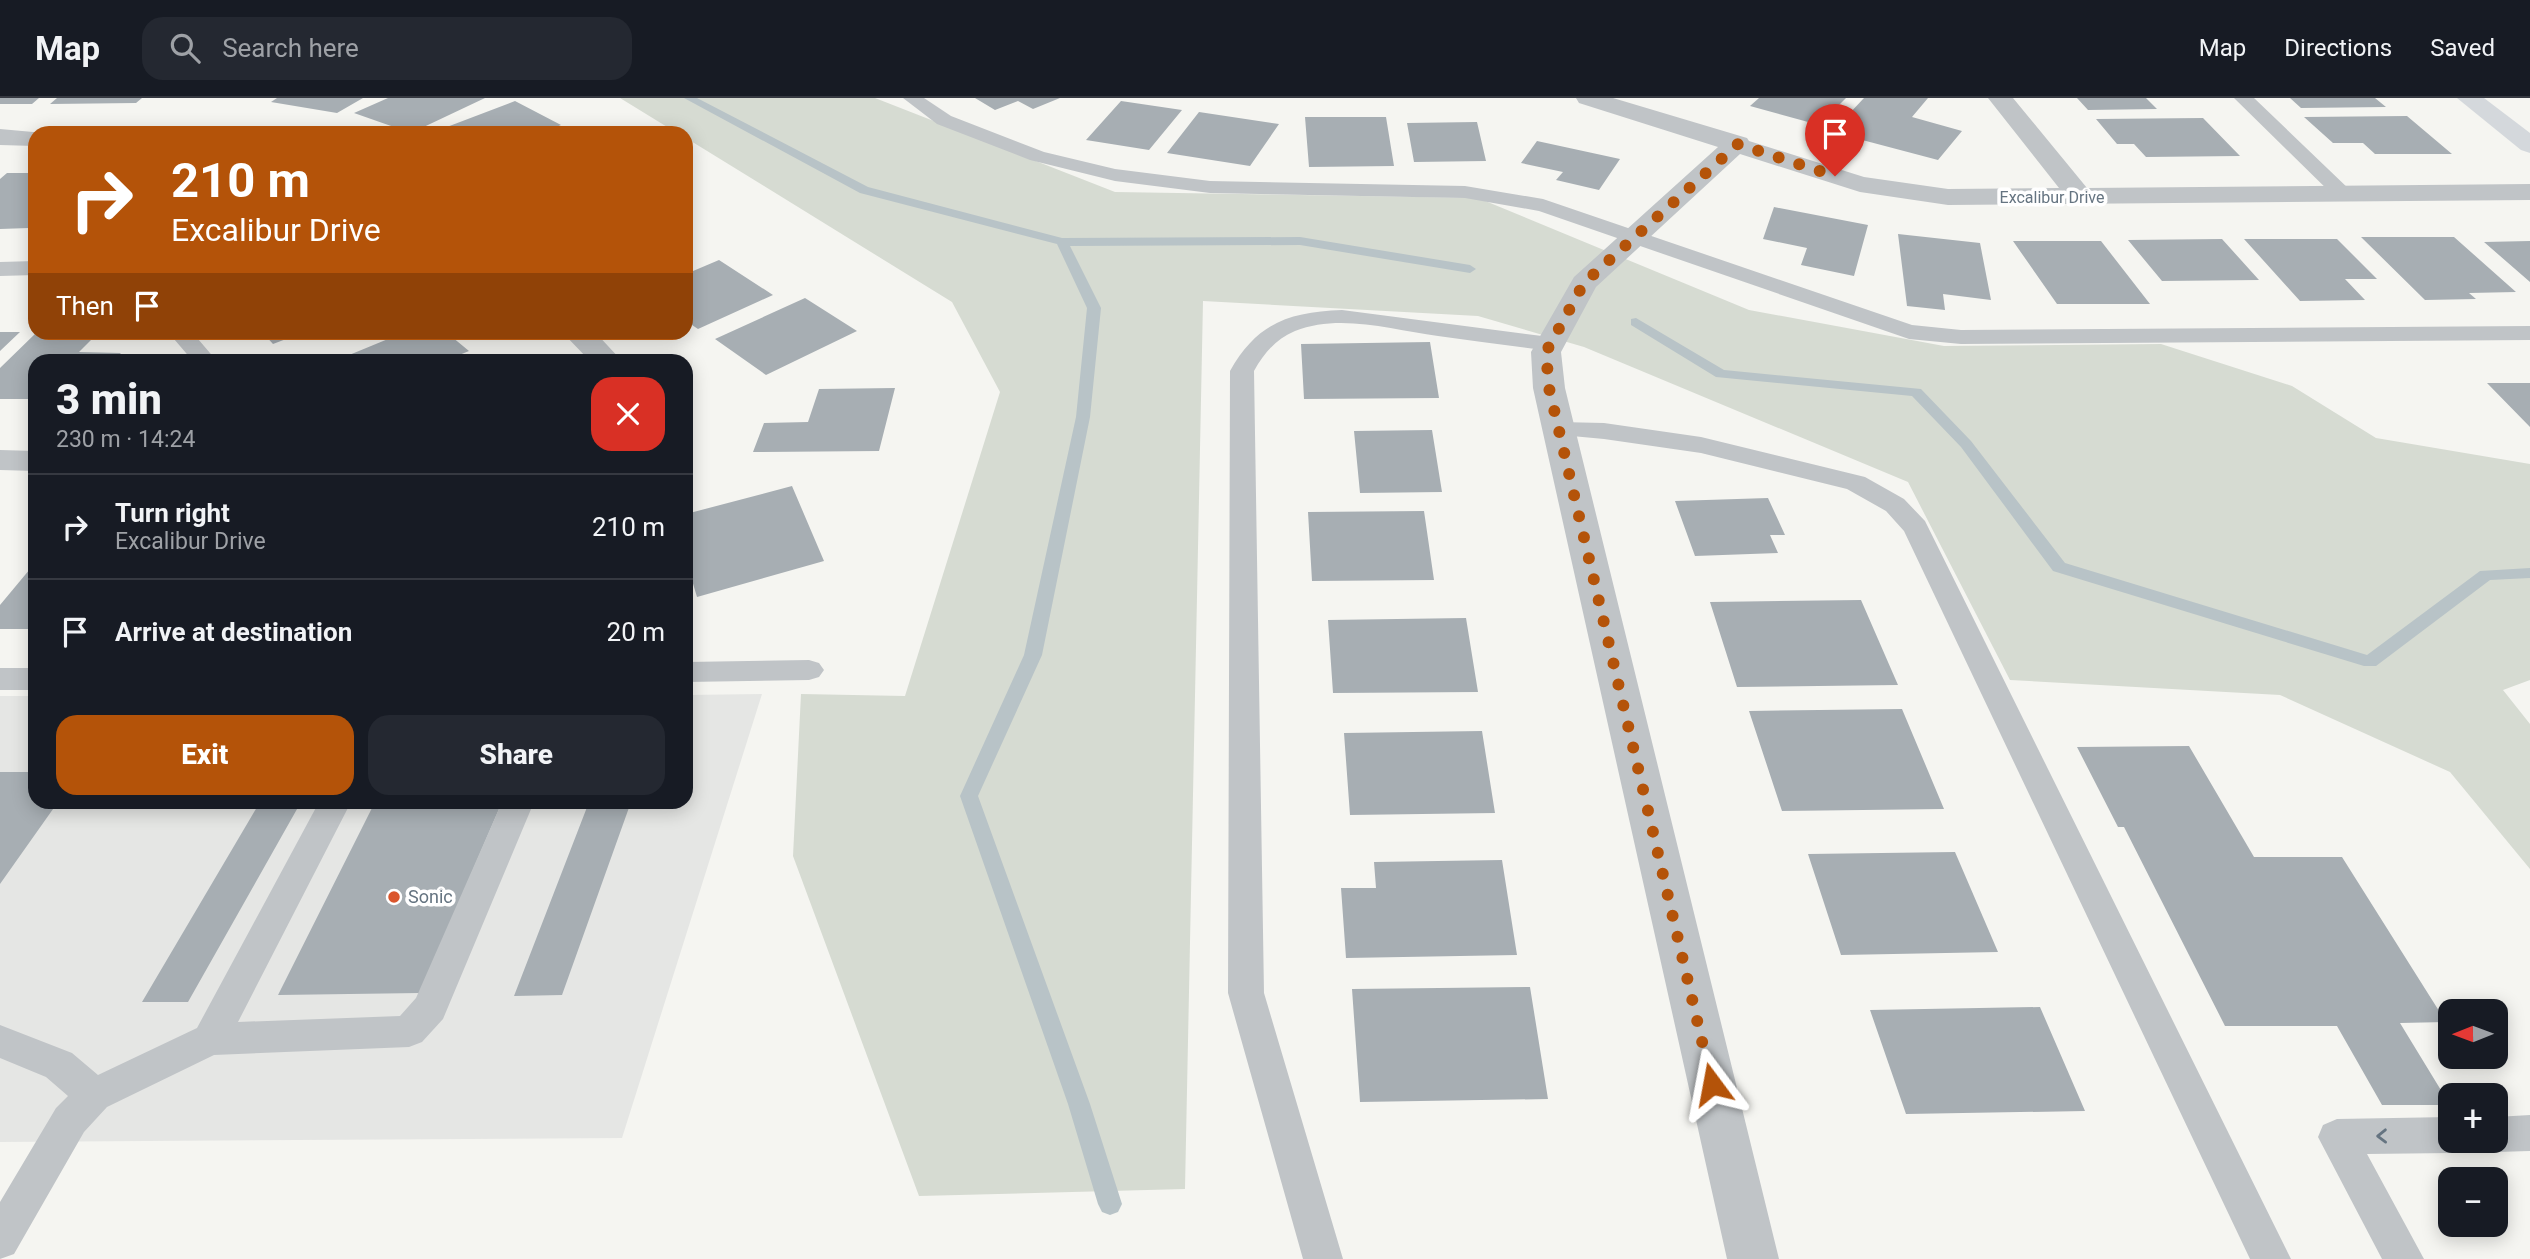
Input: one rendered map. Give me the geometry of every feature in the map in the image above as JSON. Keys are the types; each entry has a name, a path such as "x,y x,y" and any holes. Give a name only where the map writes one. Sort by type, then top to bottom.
{"street":[{"name":"Excalibur Drive","path":"1588,98 1860,184 1948,197 2530,192"},
{"path":"2000,98 2080,197"},
{"path":"2469,98 2530,145"},
{"path":"0,137 28,138"},
{"path":"1738,144 1584,283 1546,352 1549,388 1753,1259"},
{"path":"585,340 600,354"},
{"path":"0,460 28,461"}],"lane":[{"path":"912,98 944,120 1026,151 1115,175 1210,187 1465,192 1543,205 1909,332 1961,337 2530,333"},
{"path":"2243,98 2344,195"},
{"path":"0,269 28,268"},
{"path":"1323,1259 1246,993 1242,371 1252,350 1263,340 1288,325 1317,319 1370,320 1550,344"},
{"path":"185,340 198,354"},
{"path":"1559,429 1604,431 1701,446 1856,482 1895,505 1916,527 2271,1259"},
{"path":"693,672 809,670"},
{"path":"0,679 28,679"},
{"path":"210,1039 331,809"},
{"path":"0,1240 70,1120 94,1095 210,1039 409,1031 430,1009 514,809"},
{"path":"0,1041 59,1065 94,1095"},
{"path":"2508,1134 2530,1133"},
{"path":"2404,1259 2337,1137 2438,1135"}],"shaded area":[{"path":"620,98 875,98 1115,192 1478,198 1749,310 1944,346 2161,344 2292,386 2376,438 2530,464 2530,680 2503,690 2530,724 2530,869 2450,772 2280,695 2010,680 1908,482 1584,347 1478,316 1203,301 1185,1189 919,1196 793,856 801,694 905,696 1000,392 952,302 693,142 693,126 666,126"},
{"path":"762,694 622,1138 0,1142 0,696 28,696 28,809 693,809 693,695"}],"building":[{"path":"0,98 39,98 32,104 0,104"},
{"path":"57,98 142,98 136,103 50,104"},
{"path":"277,98 363,98 337,113 271,102"},
{"path":"388,98 485,98 426,126 391,126 354,113"},
{"path":"975,98 1060,98 1033,109 1018,101 995,110"},
{"path":"1759,98 1846,98 1819,125 1750,106"},
{"path":"1864,98 1928,98 1912,117 1962,131 1938,160 1832,132"},
{"path":"2077,98 2146,98 2157,109 2088,110"},
{"path":"2290,98 2375,98 2386,107 2301,108"},
{"path":"515,101 561,125 559,126 449,126"},
{"path":"1121,101 1182,110 1149,150 1086,140"},
{"path":"1199,112 1279,124 1250,166 1167,153"},
{"path":"2407,116 2452,154 2375,154 2363,143 2333,143 2304,117"},
{"path":"1305,117 1386,117 1394,166 1309,167"},
{"path":"2203,118 2240,156 2146,157 2134,144 2117,144 2096,119"},
{"path":"1477,122 1486,161 1414,162 1407,123"},
{"path":"1537,141 1620,159 1599,190 1556,180 1563,172 1521,163"},
{"path":"7,173 28,173 28,228 0,229 0,179"},
{"path":"1774,207 1868,225 1854,276 1801,265 1807,248 1763,239"},
{"path":"1898,234 1980,243 1991,300 1943,294 1945,310 1907,306"},
{"path":"2361,237 2454,237 2516,292 2469,293 2476,299 2425,300"},
{"path":"2222,239 2259,280 2162,281 2128,240"},
{"path":"2244,239 2337,239 2377,279 2345,279 2365,300 2300,301"},
{"path":"2013,241 2101,241 2150,304 2057,304"},
{"path":"2530,241 2530,282 2484,242"},
{"path":"719,260 773,295 698,329 693,326 693,271"},
{"path":"805,298 857,331 766,375 715,339"},
{"path":"0,332 20,332 0,351"},
{"path":"29,340 91,340 79,352 121,353 28,354 28,399 0,399 0,368"},
{"path":"386,340 456,340 469,351 462,354 352,354"},
{"path":"1430,342 1439,398 1304,399 1301,344"},
{"path":"2487,383 2530,383 2530,427"},
{"path":"895,388 879,451 753,452 764,423 808,422 819,389"},
{"path":"1432,430 1442,492 1360,493 1354,431"},
{"path":"792,486 824,561 697,597 693,584 693,512"},
{"path":"1768,498 1785,535 1770,535 1778,553 1695,556 1675,501"},
{"path":"1424,511 1434,580 1312,581 1308,512"},
{"path":"28,571 28,629 0,629 0,605"},
{"path":"1861,600 1898,685 1737,687 1710,602"},
{"path":"1466,618 1478,692 1333,693 1328,620"},
{"path":"1902,709 1944,809 1782,811 1749,711"},
{"path":"1482,731 1495,813 1350,815 1344,733"},
{"path":"2189,746 2254,857 2342,857 2438,1009 2438,1022 2400,1023 2438,1085 2438,1105 2382,1105 2337,1026 2225,1026 2124,827 2118,827 2077,747"},
{"path":"0,772 28,772 28,809 53,809 0,884"},
{"path":"256,809 297,809 188,1002 142,1002"},
{"name":"Sonic","path":"371,809 499,809 420,993 278,995"},
{"path":"586,809 628,809 562,995 514,996"},
{"path":"1955,852 1998,952 1841,955 1808,854"},
{"path":"1502,860 1517,955 1346,958 1341,888 1376,888 1374,862"},
{"path":"1530,987 1548,1099 1360,1102 1352,989"},
{"path":"2040,1007 2085,1111 1906,1114 1870,1010"}],"waterway":[{"path":"689,98 864,190 1062,242"},
{"path":"1062,242 1300,241 1470,269"},
{"path":"1062,242 1094,308 1083,417 1033,655 969,796 1079,1104 1110,1204"},
{"path":"1636,322 1721,374 1916,392 1966,444 2059,567 2370,662 2486,575 2530,573"}],"place":[{"name":"Sonic","path":"394,897"}],"route":[{"path":"1712,1084 1549,388 1546,352 1584,283 1738,144 1835,176"}]}
